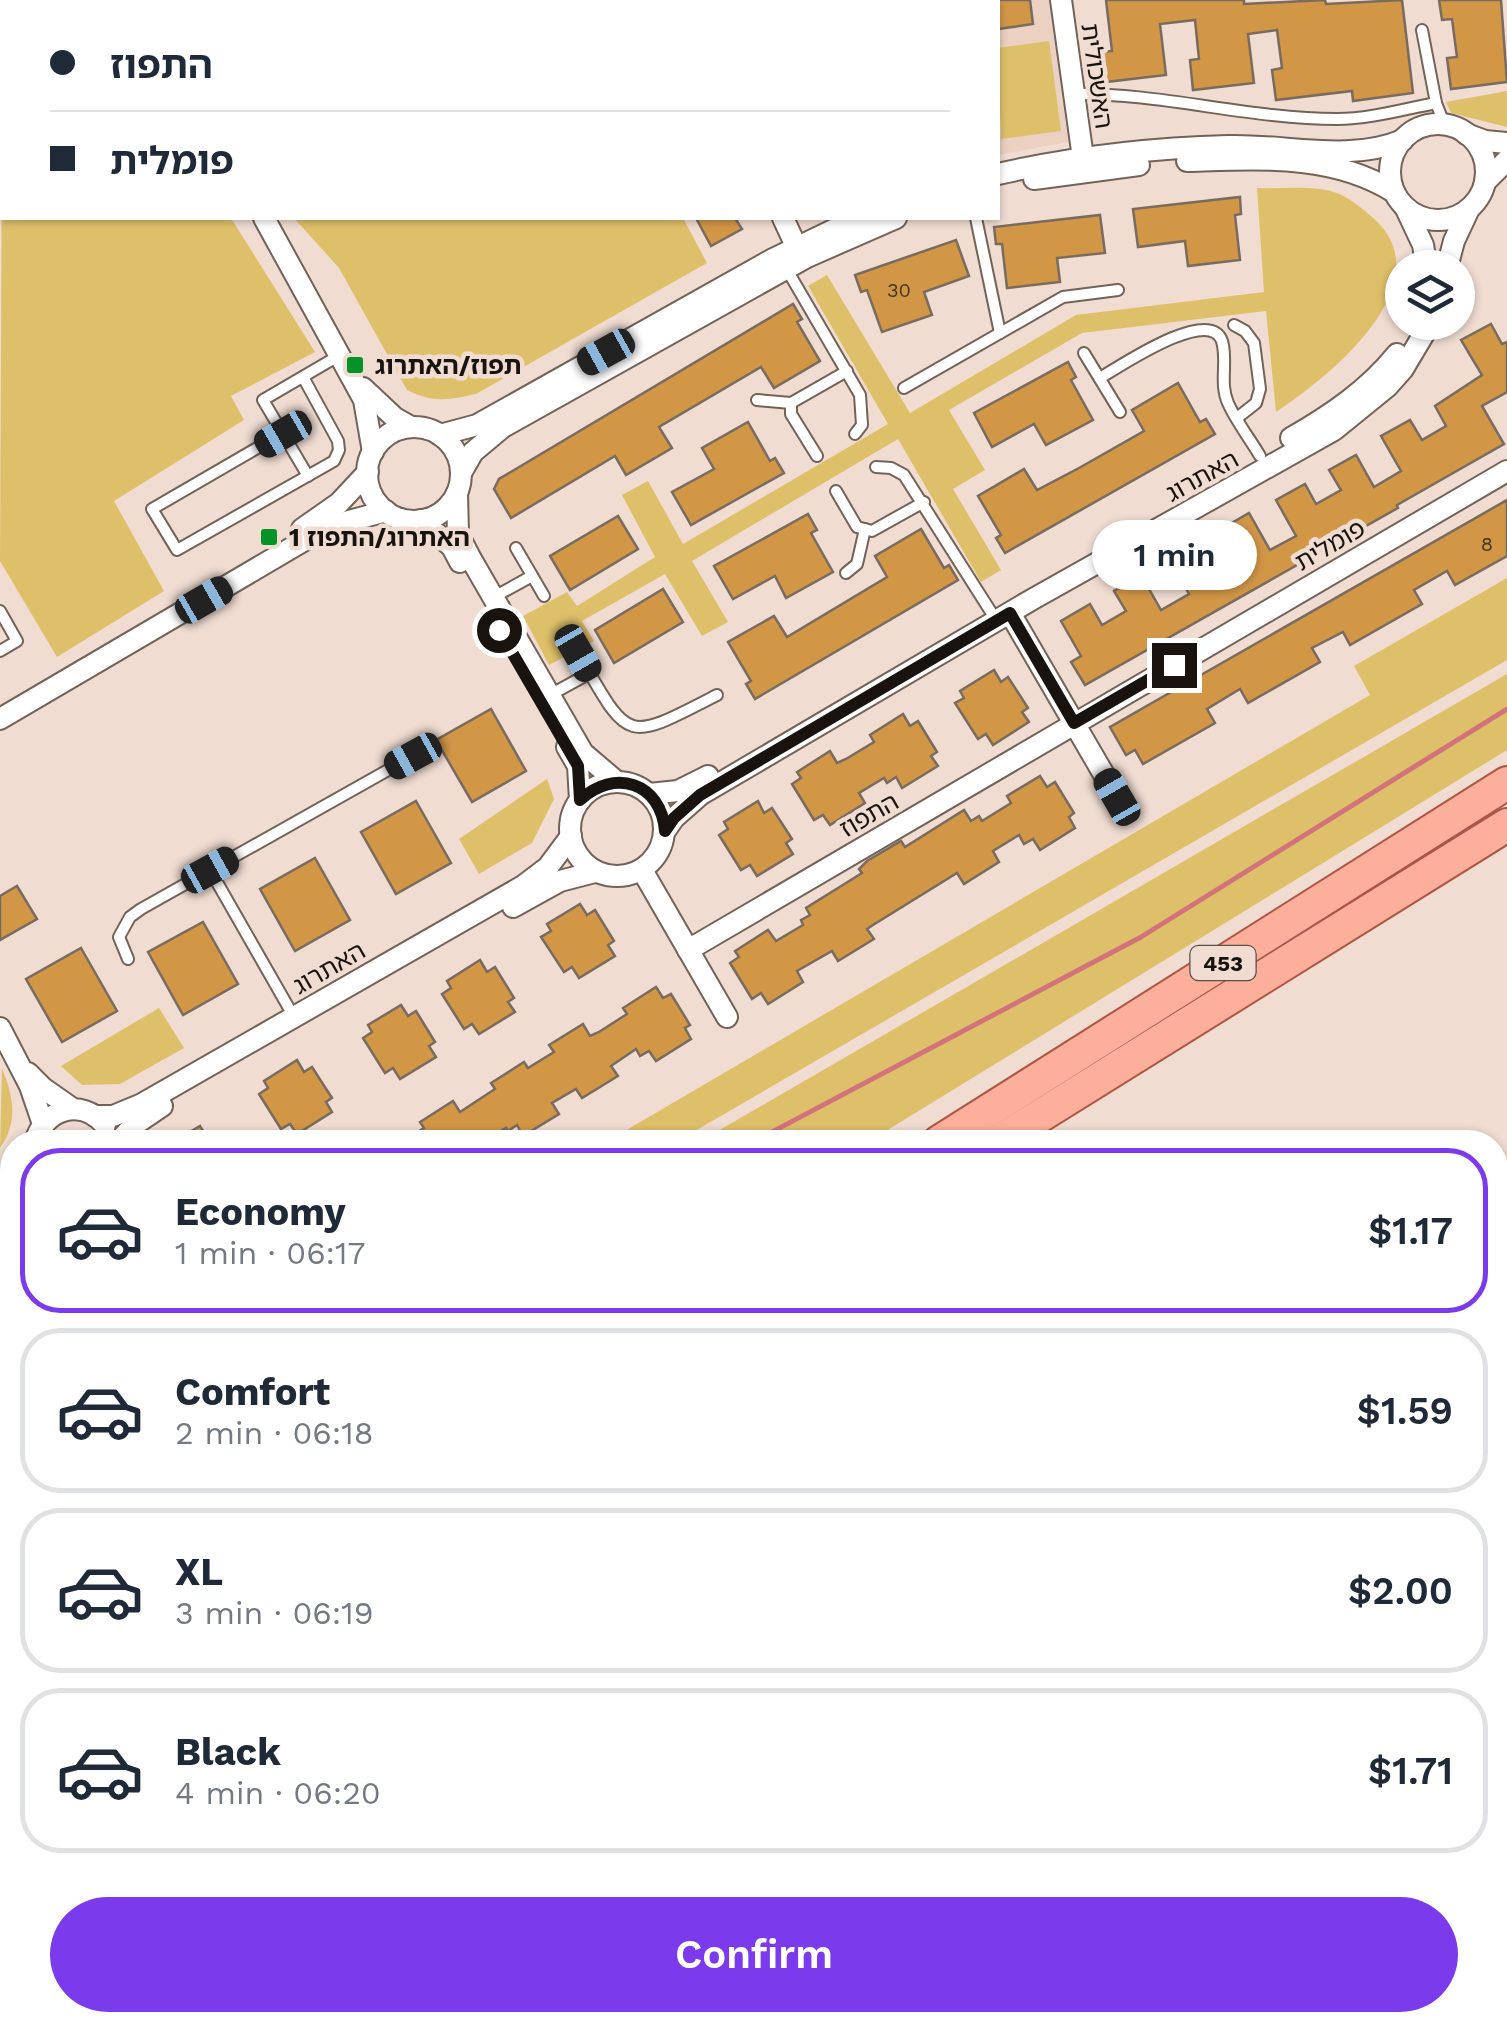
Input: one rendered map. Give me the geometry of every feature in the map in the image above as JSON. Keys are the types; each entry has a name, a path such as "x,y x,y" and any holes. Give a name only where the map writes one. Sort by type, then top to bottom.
{"main road":[{"name":"453","path":"958,1130 1507,783"},
{"name":"453","path":"1017,1130 1507,825"}],"street":[{"name":"האשכולית","path":"1062,0 1083,158"},
{"path":"1000,174 1083,158 1232,146 1362,152 1404,140 1423,127 1444,126 1485,141 1507,144"},
{"path":"1466,134 1480,150 1485,182"},
{"path":"1404,140 1390,166 1400,199 1424,250"},
{"path":"1452,250 1485,182 1507,160"},
{"path":"1000,187 1189,161 1292,161 1359,172 1421,217 1441,220 1462,214 1470,207"},
{"path":"265,220 355,380 369,416 372,494 386,511 399,518 422,520 440,513 473,452 503,427 786,268 892,220"},
{"path":"785,220 796,246"},
{"path":"440,434 477,424 796,246 855,220"},
{"name":"האתרוג","path":"665,831 700,795 1329,416 1396,357 1406,340"},
{"name":"האתרוג","path":"648,794 691,786 1334,430 1370,403 1404,369 1420,340"},
{"path":"355,380 383,408 411,427"},
{"path":"0,706 307,526 339,504 392,432 424,428 440,434 457,452 458,534 583,753 616,782"},
{"name":"פומלית","path":"1074,723 1507,471"},
{"path":"0,719 305,540 338,524 386,511"},
{"path":"422,520 452,547 571,753 580,778 580,800"},
{"path":"1000,612 1074,723 1117,797"},
{"name":"התפוז","path":"688,950 1074,723"},
{"path":"616,782 639,787 648,794 660,810 665,831 658,853 642,870 619,877 595,872 579,858 570,836 573,812 580,800 598,786 616,782"},
{"name":"האתרוג","path":"96,1116 113,1116 142,1104 523,886 548,867 570,836"},
{"path":"642,870 727,1018"},
{"name":"האתרוג","path":"129,1130 152,1112 548,887 595,872"},
{"path":"0,1028 17,1058 42,1088 73,1108 96,1116 108,1130"},
{"path":"17,1058 38,1130"},
{"path":"42,1130 56,1113 73,1108"}],"lane":[{"path":"1422,30 1444,126"},
{"path":"1074,94 1131,96 1200,108 1336,119 1436,103"},
{"path":"976,220 1000,334"},
{"path":"786,268 860,395 862,424 855,434"},
{"path":"904,388 1063,297 1118,290"},
{"path":"1234,325 1254,343 1260,389 1256,403 1237,418"},
{"path":"1100,378 1178,334 1214,331 1223,346 1226,395 1260,456"},
{"path":"1084,352 1120,412"},
{"path":"308,476 263,400 341,355"},
{"path":"757,400 791,403 847,371"},
{"path":"283,434 152,509 177,550 334,461 340,450 334,431 303,377"},
{"path":"791,403 792,414 817,456"},
{"path":"876,467 891,468 904,475 1000,612"},
{"path":"836,491 858,527 872,531 924,502"},
{"path":"846,573 857,564 865,529"},
{"path":"516,548 544,596"},
{"path":"493,598 532,576"},
{"path":"0,610 18,641 0,651"},
{"path":"578,653 611,710 622,722 636,728 655,727 717,694"},
{"path":"549,696 590,673"},
{"path":"128,959 119,937 130,917 413,756"},
{"path":"210,870 294,1017"}],"shaded area":[{"path":"1000,0 1049,0 1068,142 1000,155"},
{"path":"1049,41 1061,131 1001,139 1000,48"},
{"path":"1507,91 1507,127 1451,113 1446,102"},
{"path":"1257,188 1334,192 1372,217 1392,243 1393,250 1385,250 1385,304 1372,326 1323,377 1276,412 1266,311 1082,333 949,410 985,470 953,489 1001,570 981,582 898,439 692,561 728,622 702,636 665,574 582,621 594,641 549,665 523,616 567,592 577,606 655,557 622,495 648,481 683,544 888,424 808,286 827,275 910,413 1076,315 1264,292"},
{"path":"2,220 232,220 315,352 231,396 244,420 114,501 164,591 57,657 0,561"},
{"path":"296,220 684,220 707,263 476,394 449,399 433,399 407,390 339,268"},
{"path":"1507,578 1507,660 697,1130 627,1130 1370,695 1354,666"},
{"path":"1507,674 1507,750 888,1130 720,1130"},
{"path":"547,779 554,799 532,843 479,874 459,839"},
{"path":"159,1008 184,1048 120,1084 82,1085 61,1066"},
{"path":"2,1068 12,1118 9,1130 0,1130"}],"building":[{"path":"1000,0 1030,0 1033,24 1000,29"},
{"path":"1106,0 1244,0 1244,4 1325,0 1326,4 1402,0 1413,93 1353,101 1352,91 1276,100 1272,70 1282,68 1277,30 1248,34 1254,83 1193,90 1190,60 1199,59 1195,20 1160,24 1166,75 1106,82 1102,52 1112,51"},
{"path":"1439,0 1501,0 1507,82 1451,89 1447,58 1457,57 1452,19 1442,20"},
{"path":"1240,197 1241,214 1235,215 1240,260 1188,266 1185,241 1138,247 1133,209"},
{"path":"1100,215 1105,253 1057,258 1060,282 1007,288 1002,244 996,244 994,227"},
{"path":"697,220 736,220 742,229 711,246"},
{"path":"956,240 969,276 924,292 932,315 882,332 867,290 861,292 855,275"},
{"path":"793,304 802,319 797,322 820,361 774,388 761,367 659,427 672,448 626,475 615,456 511,518 494,489 499,479"},
{"path":"1491,324 1502,344 1507,342 1507,392 1482,406 1504,444 1085,685 1071,662 1081,656 1061,621 1090,604 1102,625 1126,611 1114,591 1141,575 1161,610 1189,594 1169,559 1198,542 1210,563 1234,549 1223,528 1249,513 1270,550 1296,536 1276,500 1305,484 1316,504 1341,490 1329,470 1356,455 1374,487 1401,471 1381,436 1410,420 1422,440 1446,426 1435,406 1482,375 1461,340 1475,340 1475,333"},
{"path":"1068,362 1076,377 1071,380 1093,420 1046,445 1034,424 992,447 974,413"},
{"path":"1178,383 1200,422 1206,419 1215,434 1005,553 996,538 1001,535 978,496 1024,469 1037,490 1079,468 1144,431 1132,410"},
{"path":"748,422 770,461 775,458 784,473 691,525 672,492 714,469 702,448"},
{"path":"1507,500 1507,556 1455,585 1447,571 1414,590 1422,604 1350,645 1343,632 1312,648 1320,662 1248,703 1240,689 1207,709 1215,723 1143,764 1135,750 1126,755 1110,727"},
{"path":"808,514 817,530 811,533 833,572 786,598 775,576 733,599 714,566"},
{"path":"618,516 638,549 570,590 550,556"},
{"path":"921,529 944,568 949,565 958,580 755,699 746,684 751,681 728,642 774,616 787,637 887,577 875,556"},
{"path":"663,589 683,622 614,663 595,630"},
{"path":"994,670 1001,682 1008,677 1028,708 1022,712 1029,722 993,745 986,734 978,739 955,703 964,698 960,691"},
{"path":"491,709 526,771 472,802 436,740"},
{"path":"903,714 910,726 918,721 937,752 931,756 938,766 902,788 896,777 887,783 884,778 859,793 865,803 830,825 823,815 814,820 792,784 801,778 797,772 830,751 837,763 846,759 874,742 870,735"},
{"path":"1040,776 1047,787 1055,782 1074,813 1069,817 1075,828 1040,850 1033,839 1024,844 1019,835 993,851 999,862 964,884 957,873 867,929 874,939 838,961 832,951 797,971 803,982 768,1004 761,993 752,999 730,963 739,957 735,951 768,930 776,941 803,925 801,920 810,915 806,908 862,873 859,869 867,861 901,841 905,847 964,810 971,821 979,816 982,821 1011,803 1007,796"},
{"path":"416,801 451,863 396,894 361,832"},
{"path":"758,801 764,813 772,808 792,839 786,843 793,854 757,876 750,865 741,870 719,835 728,829 724,822"},
{"path":"315,858 350,920 295,951 260,889"},
{"path":"17,886 37,919 0,940 0,896"},
{"path":"580,904 587,915 595,910 614,941 608,945 615,956 579,978 572,967 564,972 541,937 551,931 547,924"},
{"path":"203,922 238,984 183,1015 148,952"},
{"path":"81,948 117,1011 62,1042 26,979"},
{"path":"480,960 487,972 495,967 514,998 508,1002 515,1012 479,1034 472,1024 464,1029 442,994 451,988 447,981"},
{"path":"656,987 663,998 671,994 690,1025 685,1028 691,1039 656,1061 649,1051 640,1056 636,1049 611,1066 618,1076 582,1098 576,1089 552,1103 559,1114 533,1130 520,1130 517,1125 510,1130 421,1130 424,1128 420,1122 453,1101 460,1112 495,1089 491,1083 524,1062 528,1068 554,1052 549,1045 583,1024 590,1036 599,1032 627,1014 623,1008"},
{"path":"401,1005 408,1016 416,1011 435,1042 429,1046 436,1057 400,1079 393,1068 385,1073 363,1038 372,1032 368,1025"},
{"path":"297,1060 304,1072 312,1067 332,1098 326,1102 332,1112 303,1130 294,1130 290,1124 281,1129 259,1094 268,1088 264,1081"}],"waterway":[{"path":"776,1130 1141,937 1507,709"}],"place":[{"name":"תפוז/האתרוג","path":"355,365"},
{"name":"האתרוג/התפוז 1","path":"269,537"}],"route":[{"path":"499,630 578,766 580,800 607,783 639,787 656,802 665,831 700,795 1010,613 1074,723 1174,665"}]}
